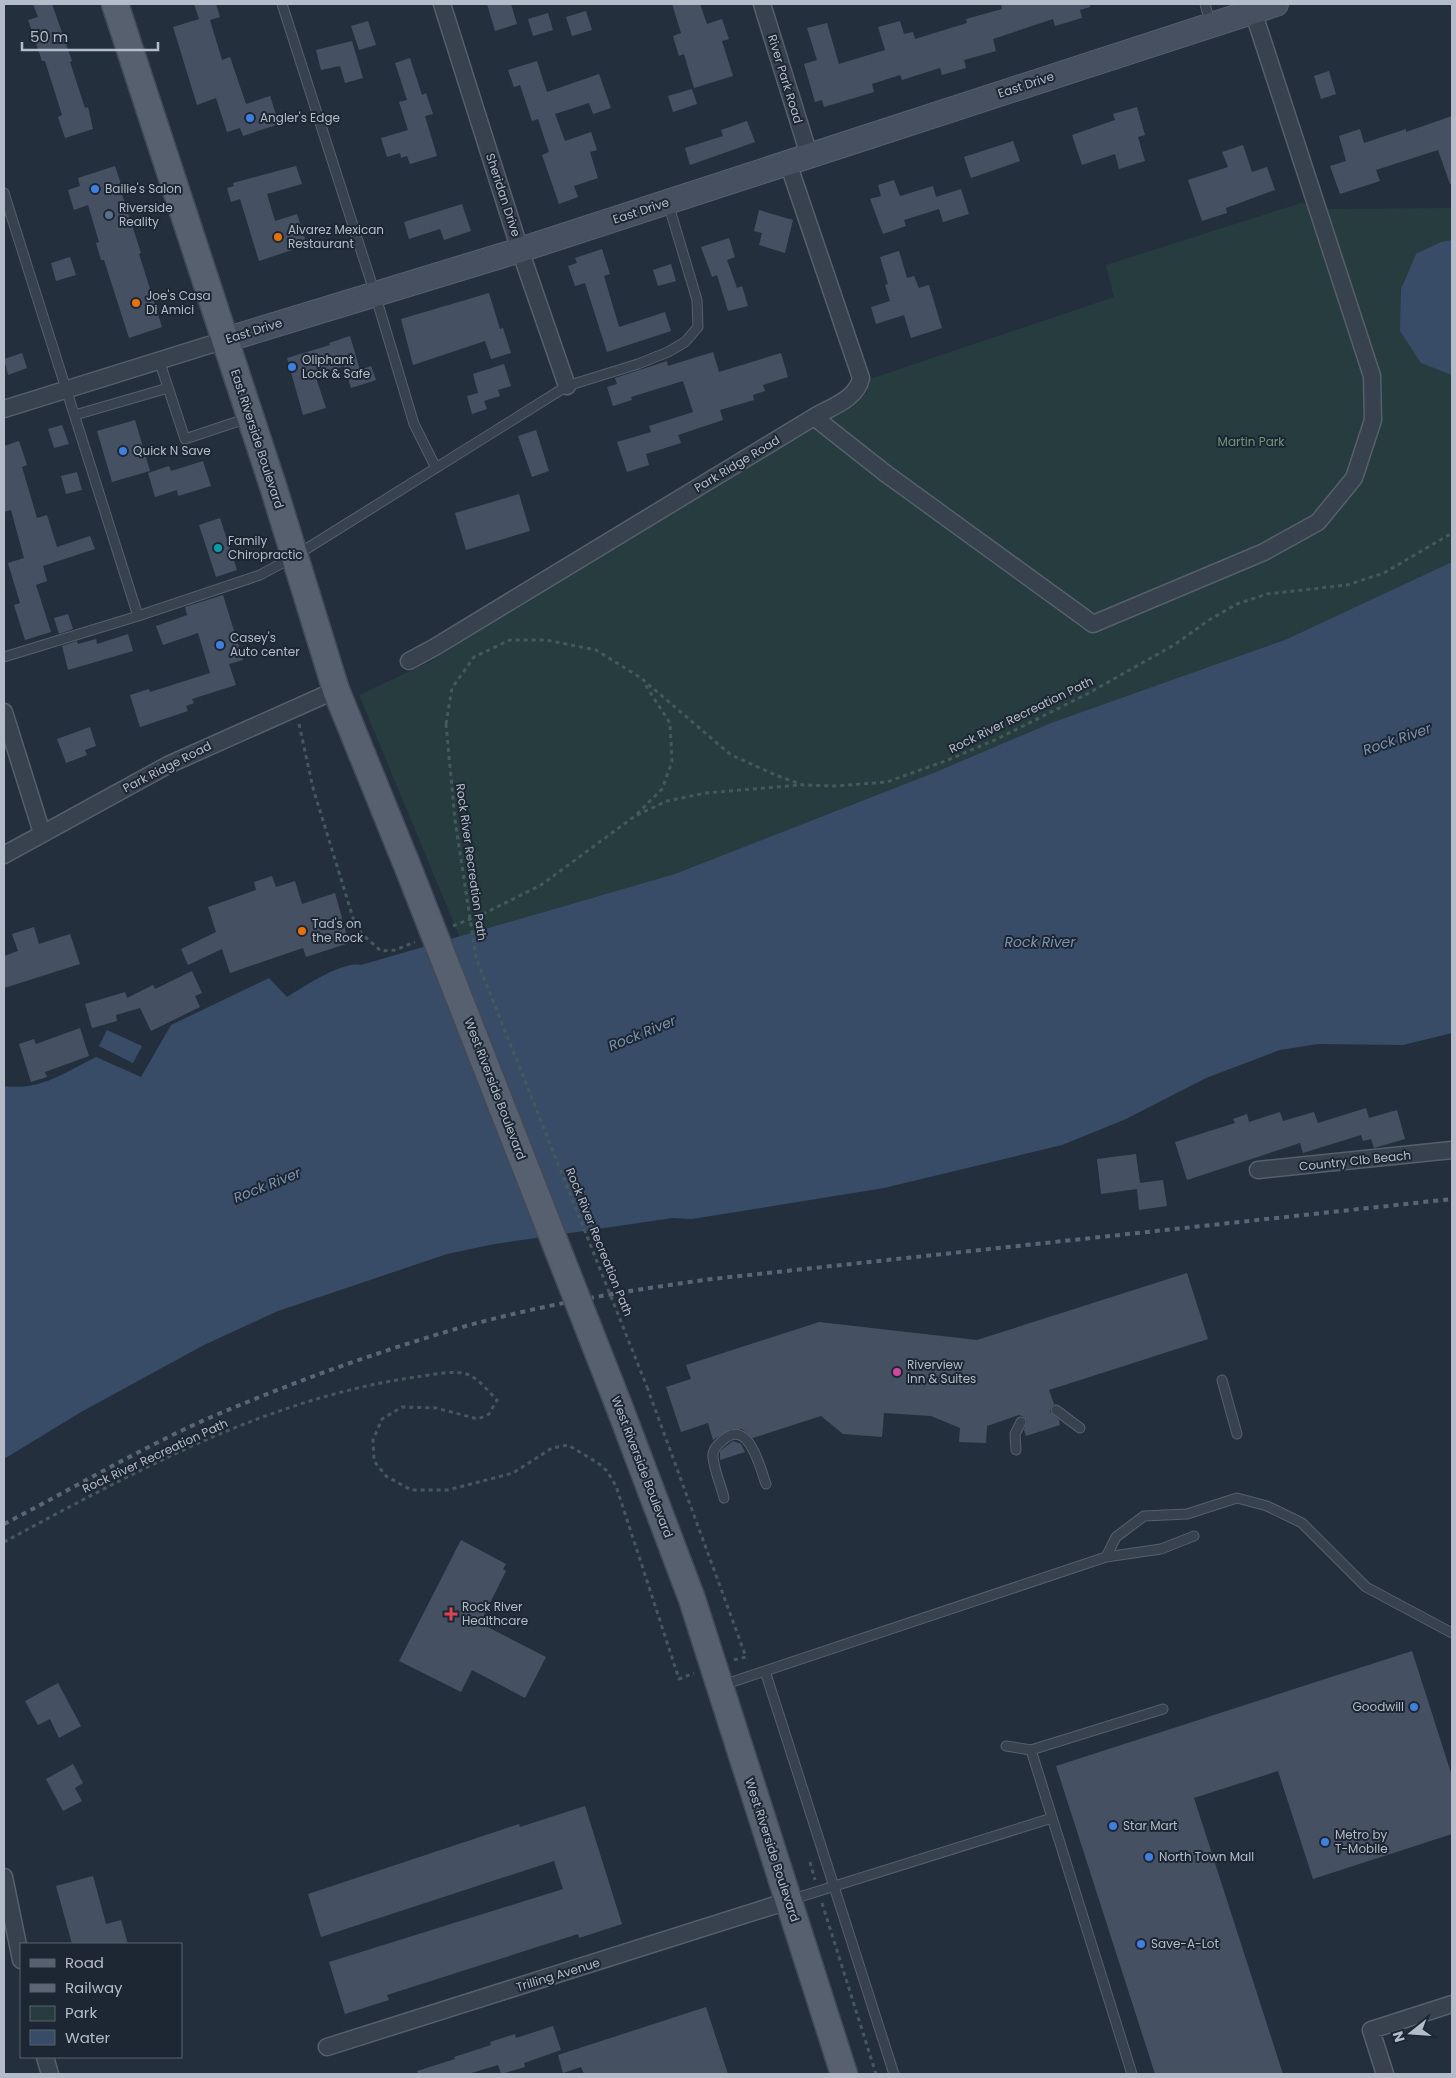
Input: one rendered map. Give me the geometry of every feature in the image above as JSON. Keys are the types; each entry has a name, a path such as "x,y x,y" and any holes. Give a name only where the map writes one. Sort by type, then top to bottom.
{"main road":[{"name":"East Riverside Boulevard","path":"115,4 295,556 336,690 409,870"},
{"name":"West Riverside Boulevard","path":"409,870 619,1406 692,1599 844,2074"}],"street":[{"name":"Sheridan Drive","path":"442,4 520,250 567,386"},
{"name":"River Park Road","path":"762,4 798,159"},
{"name":"East Drive","path":"4,409 66,388 520,250 668,202 798,159 1208,14 1254,11 1276,4"},
{"path":"814,417 884,473 1093,624 1264,552 1318,522 1354,478 1373,420 1372,376 1254,11"},
{"name":"Park Ridge Road","path":"410,661 853,395 859,388 861,378 798,159"},
{"name":"Park Ridge Road","path":"4,855 168,765 336,690"},
{"path":"4,712 42,833"},
{"name":"Country Clb Beach","path":"1258,1170 1452,1150"},
{"path":"4,1877 20,1955"},
{"name":"Trilling Avenue","path":"327,2047 788,1901"},
{"path":"1385,2074 1371,2030 1452,2004"},
{"path":"45,2058 50,2074"}],"lane":[{"path":"282,4 375,294 414,424 436,468"},
{"path":"4,193 138,616"},
{"path":"4,657 138,616 260,575 295,556 567,386 638,364 668,352 685,342 698,327 697,300 668,202"},
{"path":"159,360 185,439 250,417"},
{"path":"75,415 168,388"},
{"path":"1222,1380 1237,1434"},
{"path":"1056,1410 1080,1428"},
{"path":"1016,1450 1015,1434 1022,1422"},
{"path":"724,1498 713,1456 716,1446 726,1436 739,1434 748,1440 766,1484"},
{"path":"1106,1558 1116,1537 1144,1516 1187,1514 1237,1498 1267,1506 1302,1523 1366,1587 1452,1633"},
{"path":"717,1676 765,1671 1106,1558 1162,1549 1194,1536"},
{"path":"765,1671 894,2074"},
{"path":"1006,1746 1031,1750 1163,1709"},
{"path":"1031,1750 1131,2074"},
{"path":"788,1901 1052,1818"}],"path":[{"name":"Rock River Recreation Path","path":"4,1542 94,1493 207,1439 303,1402 391,1381 451,1373 469,1375 487,1389 497,1400 489,1414 478,1420 436,1408 402,1407 382,1419 373,1440 374,1461 386,1476 411,1490 448,1490 513,1473 552,1448 568,1446 584,1453 607,1471 616,1486 679,1679 717,1676 746,1657 648,1387 476,958 455,820 446,724 452,688 474,657 510,640 546,640 596,650 641,678 731,754 803,785 836,786 887,782 948,760 997,739 1087,694 1174,646 1209,620 1237,604 1267,594 1347,585 1384,573 1452,533"},
{"path":"445,929 487,912 541,885 635,816 662,789 672,762 670,723 641,678"},
{"path":"296,709 313,788 353,918 361,933 381,951 395,950 420,940"},
{"path":"635,816 667,801 706,793 803,785"}],"green space":[{"name":"Martin Park","path":"1301,203 1328,209 1452,208 1452,569 1296,641 807,834 463,945 359,695 430,662 601,552 867,393 867,380 1114,297 1106,265"}],"water":[{"path":"1452,240 1452,375 1421,363 1400,331 1401,289 1416,254 1441,242"},
{"name":"Rock River","path":"1452,562 1452,1033 1403,1045 1318,1044 1280,1050 1206,1078 1126,1119 1062,1145 884,1188 692,1219 673,1218 494,1244 447,1254 278,1311 204,1345 81,1412 4,1459 4,1086 29,1086 40,1083 62,1075 96,1057 141,1077 171,1025 269,978 287,997 323,976 344,967 361,965 675,874 936,772 1051,723 1285,640"},
{"path":"107,1030 142,1046 133,1063 99,1046"}],"building":[{"path":"33,4 52,4 72,61 70,62 85,108 88,107 93,129 65,138 58,117 62,115 45,61 42,61 28,20 38,17"},
{"path":"194,4 216,4 220,17 210,20 222,60 230,57 246,104 270,96 279,124 243,136 240,128 227,132 216,98 197,105 173,27 199,19"},
{"path":"487,4 511,4 517,24 495,31"},
{"path":"672,4 700,4 707,24 722,19 729,39 722,41 733,76 694,88 684,54 679,56 673,36 681,33"},
{"path":"1001,4 1090,4 1090,7 1080,10 1082,18 1055,26 1053,19 993,39 996,51 964,60 966,68 942,75 940,68 902,80 900,75 872,84 874,92 824,107 822,100 815,102 804,64 817,60 807,28 827,23 839,64 885,50 878,27 900,21 904,34 913,32 915,39 967,23 966,19 1002,9"},
{"path":"586,11 592,30 572,36 566,17"},
{"path":"548,13 553,30 533,36 528,19"},
{"path":"368,21 376,45 359,50 351,26"},
{"path":"352,41 363,78 345,83 340,66 321,70 316,50"},
{"path":"410,58 422,95 426,93 433,114 425,116 437,156 410,164 407,156 401,158 400,153 387,157 381,138 408,130 399,102 407,100 395,63"},
{"path":"537,61 547,92 599,74 611,108 593,114 589,103 555,114 565,141 591,132 597,150 590,152 598,178 574,186 578,197 559,204 542,155 549,152 538,119 532,121 520,85 514,87 508,70"},
{"path":"1329,71 1336,94 1321,99 1314,76"},
{"path":"692,89 697,104 673,112 668,96"},
{"path":"1137,107 1145,135 1138,137 1145,161 1119,169 1115,154 1082,165 1072,135 1115,120 1113,114"},
{"path":"1452,116 1452,184 1450,184 1438,150 1376,170 1380,181 1340,194 1330,166 1346,161 1339,136 1360,129 1364,143 1406,129 1406,132"},
{"path":"747,121 755,142 690,165 685,148 723,136 721,130"},
{"path":"1013,141 1020,161 971,178 964,157"},
{"path":"1243,145 1252,172 1267,167 1275,190 1226,208 1227,213 1202,221 1188,180 1228,167 1222,152"},
{"path":"115,166 122,187 120,188 141,253 139,254 162,327 129,338 104,260 101,260 96,243 99,242 88,205 74,210 68,190 80,186 78,178"},
{"path":"296,166 302,184 267,194 275,221 297,214 307,245 259,261 240,199 231,202 227,188 234,186 233,183"},
{"path":"894,180 900,196 933,186 936,197 961,189 969,214 943,222 939,209 904,220 906,226 883,234 870,199 881,196 878,185"},
{"path":"462,204 471,231 444,240 440,229 409,239 404,222"},
{"path":"759,210 793,220 785,253 759,245 762,233 754,231"},
{"path":"729,238 735,257 727,260 737,288 742,286 748,306 728,311 717,275 712,277 701,247"},
{"path":"602,249 610,274 604,276 619,327 665,312 671,331 607,352 585,283 575,286 568,266 577,263 575,258"},
{"path":"899,251 907,278 914,276 919,288 929,285 942,328 911,338 904,315 876,324 871,307 890,301 885,285 888,284 880,257"},
{"path":"70,257 76,275 56,281 51,263"},
{"path":"671,264 676,281 658,286 653,270"},
{"path":"489,293 500,329 503,328 511,353 491,359 485,341 413,365 401,319"},
{"path":"350,336 360,370 371,366 376,380 351,388 344,366 315,375 326,408 303,415 287,358 330,345 329,343"},
{"path":"713,352 719,372 781,353 788,377 763,385 765,391 753,395 754,400 720,410 723,420 678,435 681,443 646,454 649,465 627,472 617,442 651,432 649,426 693,412 683,381 631,397 632,400 613,406 607,387 617,384 615,378 667,361 668,366"},
{"path":"22,353 27,368 8,375 4,359"},
{"path":"504,364 511,386 498,390 500,396 484,401 487,409 472,414 467,396 478,393 473,374"},
{"name":"Quick N Save","path":"135,420 150,471 112,482 97,431"},
{"path":"62,425 69,444 54,448 48,429"},
{"path":"536,430 549,471 532,477 518,436"},
{"path":"19,441 27,465 22,467 37,518 47,515 57,547 90,536 95,549 43,566 47,581 36,585 51,632 25,640 14,605 20,603 8,563 24,558 11,510 4,512 4,446"},
{"path":"203,461 211,486 178,496 177,490 155,497 148,473 169,466 171,471"},
{"path":"77,472 82,490 66,494 61,476"},
{"path":"519,494 530,531 466,550 455,513"},
{"name":"Family Chiropractic","path":"220,518 237,570 216,577 199,525"},
{"path":"223,595 243,660 229,664 236,685 192,699 194,703 186,706 188,711 140,727 130,695 149,689 150,692 210,673 198,633 163,645 156,626 187,615 185,607"},
{"path":"68,614 73,629 59,634 54,618"},
{"path":"128,634 133,651 68,670 62,646 77,641 78,644 96,639 97,644"},
{"path":"90,727 96,746 85,750 87,755 66,763 57,739"},
{"path":"272,876 276,887 295,881 302,904 335,893 349,943 306,957 303,948 230,973 222,949 188,965 181,949 216,932 208,907 256,890 254,882"},
{"path":"34,927 39,944 70,934 80,964 4,988 4,956 18,951 12,934"},
{"path":"192,971 202,993 195,996 200,1007 151,1031 140,1008 116,1015 117,1021 92,1028 85,1004 125,992 127,998 153,985 155,989"},
{"path":"80,1028 89,1056 45,1072 47,1077 31,1082 19,1044 34,1039 36,1044"},
{"path":"1366,1108 1369,1118 1397,1110 1405,1139 1374,1148 1371,1139 1363,1141 1361,1135 1303,1153 1300,1143 1187,1180 1175,1142 1235,1123 1233,1119 1247,1114 1249,1122 1280,1112 1283,1121 1314,1112 1318,1123"},
{"path":"1136,1154 1140,1183 1163,1180 1167,1206 1139,1210 1137,1189 1101,1194 1097,1159"},
{"name":"Riverview Inn & Suites","path":"1187,1273 1208,1339 1049,1390 1054,1404 1050,1412 1059,1420 1060,1425 1026,1436 1024,1430 1027,1421 1019,1415 987,1426 986,1443 959,1442 960,1428 931,1416 884,1413 882,1437 843,1434 821,1416 753,1438 742,1429 730,1429 713,1440 708,1423 681,1432 666,1387 691,1379 686,1365 819,1322 977,1340"},
{"path":"733,1441 741,1444 745,1452 720,1460 720,1451"},
{"name":"Rock River Healthcare","path":"461,1540 506,1564 503,1569 506,1571 480,1623 546,1657 525,1698 472,1670 461,1692 399,1661"},
{"name":"North Town Mall","path":"1412,1651 1452,1776 1452,1834 1313,1879 1278,1771 1194,1798 1283,2074 1155,2074 1056,1766"},
{"path":"58,1683 81,1726 59,1738 50,1719 38,1725 25,1701"},
{"path":"73,1764 83,1783 75,1788 82,1801 63,1811 46,1779"},
{"path":"585,1806 622,1924 579,1938 578,1934 387,1995 389,2000 345,2014 329,1962 563,1889 554,1861 321,1937 308,1894 519,1824 520,1827"},
{"path":"93,1876 106,1924 121,1920 128,1943 72,1943 56,1886"},
{"path":"706,2007 728,2074 584,2074 581,2067 563,2073 558,2055"},
{"path":"553,2026 561,2050 524,2063 525,2067 501,2074 498,2065 468,2074 418,2074 417,2071 491,2045 490,2042 515,2034 516,2038"}],"railway":[{"path":"4,1524 157,1443 241,1405 336,1368 401,1346 466,1326 557,1304 712,1279 1452,1199"}],"place":[{"name":"Angler's Edge","path":"250,118"},
{"name":"Bailie's Salon","path":"95,189"},
{"name":"Riverside Reality","path":"109,215"},
{"name":"Alvarez Mexican Restaurant","path":"278,237"},
{"name":"Joe's Casa Di Amici","path":"136,303"},
{"name":"Oliphant Lock & Safe","path":"292,367"},
{"name":"Quick N Save","path":"123,451"},
{"name":"Family Chiropractic","path":"218,548"},
{"name":"Casey's Auto center","path":"220,645"},
{"name":"Tad's on the Rock","path":"302,931"},
{"name":"Riverview Inn & Suites","path":"897,1372"},
{"name":"Rock River Healthcare","path":"451,1614"},
{"name":"Goodwill","path":"1414,1707"},
{"name":"Star Mart","path":"1113,1826"},
{"name":"Metro by T-Mobile","path":"1325,1842"},
{"name":"North Town Mall","path":"1149,1857"},
{"name":"Save-A-Lot","path":"1141,1944"}]}
